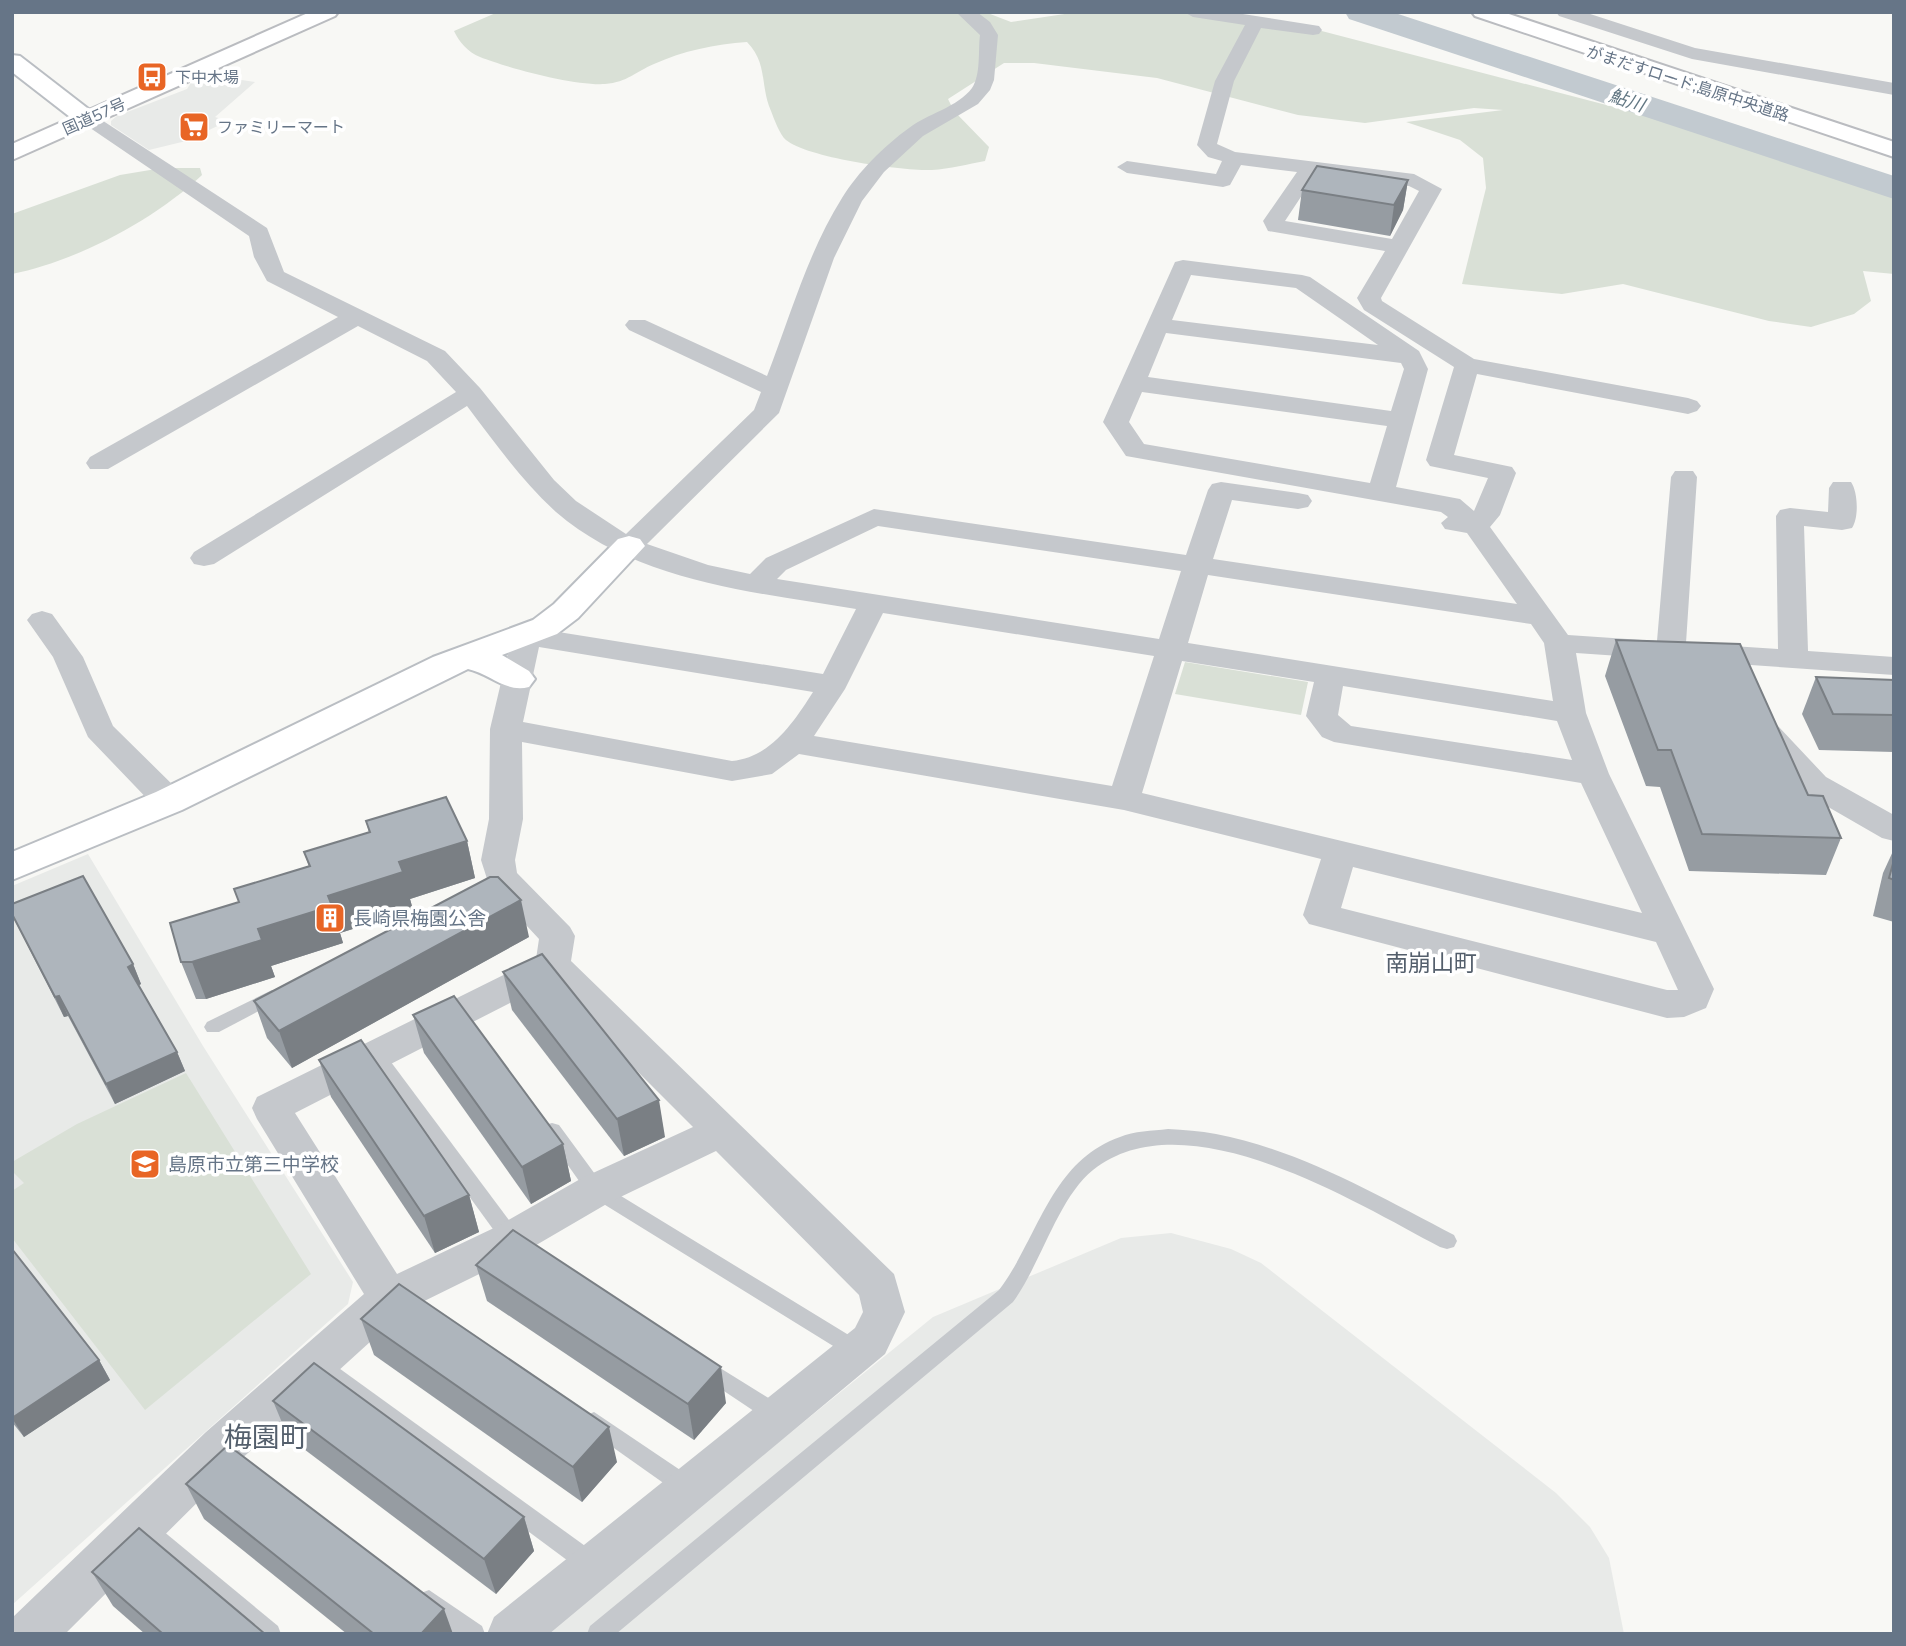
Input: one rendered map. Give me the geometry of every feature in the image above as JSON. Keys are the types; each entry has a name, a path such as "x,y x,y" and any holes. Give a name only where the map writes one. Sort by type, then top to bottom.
{"main road":[{"name":"国道57号","path":"12,153 328,12"},
{"name":"がまだすロード;島原中央道路","path":"1482,12 1894,150"},
{"path":"12,61 87,119"},
{"path":"12,867 169,801 463,657 527,636 556,620 629,546"},
{"path":"463,657 495,664 517,679"}],"street":[{"path":"629,546 766,413 777,390 823,258 852,199 877,169 916,132 971,100 980,90 985,80 989,34 984,26 965,12"},
{"path":"1193,12 1312,30"},
{"path":"1565,12 1705,57 1894,89"},
{"path":"1256,22 1234,53 1219,92 1207,145 1215,153 1234,158 1414,180 1430,186 1431,189 1400,247 1369,299 1372,305 1467,365 1688,406"},
{"path":"87,119 259,233 265,257 275,276 436,356 471,393 545,486 565,504 629,546 704,575 1570,713"},
{"path":"1126,167 1223,181 1234,158"},
{"path":"1311,167 1274,221 1276,226 1400,247"},
{"path":"1340,852 1321,915 1667,1004 1684,1003 1693,998 1696,989 1671,933 1593,774 1570,713 1559,643 1543,617 1500,564 1476,526 1450,505 1381,493 1135,450 1116,422 1183,267 1303,282 1410,356 1416,369 1381,493"},
{"path":"99,463 356,317"},
{"path":"637,325 777,390"},
{"path":"1159,325 1410,356"},
{"path":"1467,365 1439,460 1503,473 1486,515 1476,526"},
{"path":"1134,383 1401,420"},
{"path":"204,558 471,393"},
{"path":"1671,650 1684,477"},
{"path":"1793,658 1790,516 1842,522 1842,488"},
{"path":"1124,799 1221,490 1476,526"},
{"path":"756,584 776,564 874,517 1543,617"},
{"path":"506,729 732,771 754,769 768,763 813,715 873,603"},
{"path":"42,620 68,657 99,730 169,801"},
{"path":"553,965 557,936 495,880 506,819 506,729 527,636 831,685"},
{"path":"1559,643 1671,650 1750,682"},
{"path":"1750,682 1793,658 1894,666"},
{"path":"1330,676 1322,716 1333,730 1345,735 1593,774"},
{"path":"1750,682 1766,735 1815,785 1894,830"},
{"path":"789,742 1124,799 1671,933"},
{"path":"408,1298 271,1108 376,1055 469,1016 553,965"},
{"path":"511,1634 858,1350 875,1334 884,1312 879,1287 553,965"},
{"path":"30,1634 141,1526 233,1455 316,1363 408,1298 522,1247 596,1191 720,1132"}],"lane":[{"path":"213,1027 285,990"},
{"path":"376,1055 522,1247"},
{"path":"538,1112 596,1191 858,1350"},
{"path":"598,1634 1006,1296 1021,1280 1048,1217 1064,1191 1086,1166 1114,1145 1134,1138 1161,1136 1247,1149 1294,1166 1447,1241"},
{"path":"685,1354 778,1415"},
{"path":"316,1363 594,1566"},
{"path":"576,1409 689,1488"},
{"path":"141,1526 270,1634"},
{"path":"408,1585 474,1634"}],"shaded area":[{"path":"498,12 985,12 1011,22 1078,12 1213,12 1314,29 1637,113 1894,192 1894,274 1863,271 1871,301 1854,314 1811,327 1769,321 1623,284 1562,294 1462,284 1486,188 1483,158 1460,140 1406,122 1503,110 1474,108 1365,123 1298,115 1157,78 1034,63 1004,63 948,99 954,111 989,147 985,161 918,170 834,158 786,140 777,127 768,102 758,58 747,42 688,52 665,59 626,79 592,84 507,66 480,57 461,43 454,31"},
{"path":"208,75 255,82 215,117 228,121 186,141 149,150 111,125 111,121 117,116 187,89 191,83"},
{"path":"162,168 200,168 202,175 183,192 138,223 88,249 37,268 12,274 12,214 120,175"},
{"path":"1185,662 1308,682 1301,715 1175,694"},
{"name":"島原市立第三中学校","path":"88,854 203,1046 353,1282 348,1304 12,1605 12,886"},
{"path":"186,1073 311,1274 145,1410 12,1238 12,1191 24,1183 12,1171 12,1162 77,1124"},
{"path":"1171,1233 1231,1249 1261,1263 1556,1493 1590,1527 1609,1558 1624,1634 542,1634 933,1317 1121,1238"}],"building":[{"path":"1317,166 1408,180 1394,205 1302,190"},
{"path":"1616,640 1740,644 1808,795 1823,796 1841,838 1702,834 1671,750 1658,750"},
{"path":"1816,677 1894,680 1894,715 1833,714"},
{"path":"446,797 467,841 399,862 403,872 328,896 332,906 258,929 262,940 192,962 181,962 170,923 239,902 234,889 310,866 304,852 370,832 366,821"},
{"path":"1894,860 1894,880 1889,878"},
{"path":"83,876 133,964 128,967 177,1052 106,1084 59,996 55,997 12,914 12,904"},
{"path":"490,877 498,877 521,900 279,1031 254,1001"},
{"path":"542,954 659,1100 617,1119 503,972"},
{"path":"454,996 563,1144 522,1167 413,1015"},
{"path":"361,1040 469,1195 424,1216 319,1060"},
{"path":"513,1230 721,1367 688,1404 476,1265"},
{"path":"12,1249 99,1360 12,1418"},
{"path":"399,1284 609,1427 573,1467 361,1319"},
{"path":"314,1363 524,1517 484,1559 273,1401"},
{"path":"228,1445 444,1609 421,1634 374,1634 186,1484"},
{"path":"139,1528 265,1634 163,1634 92,1572"}],"waterway":[{"name":"鮎川","path":"1360,12 1894,188"}],"place":[{"name":"下中木場","path":"152,77"},
{"name":"ファミリーマート","path":"194,127"},
{"name":"長崎県梅園公舎","path":"330,918"},
{"name":"島原市立第三中学校","path":"145,1164"}],"district":[{"name":"南崩山町","path":"1431,962"},
{"name":"梅園町","path":"266,1436"}]}
